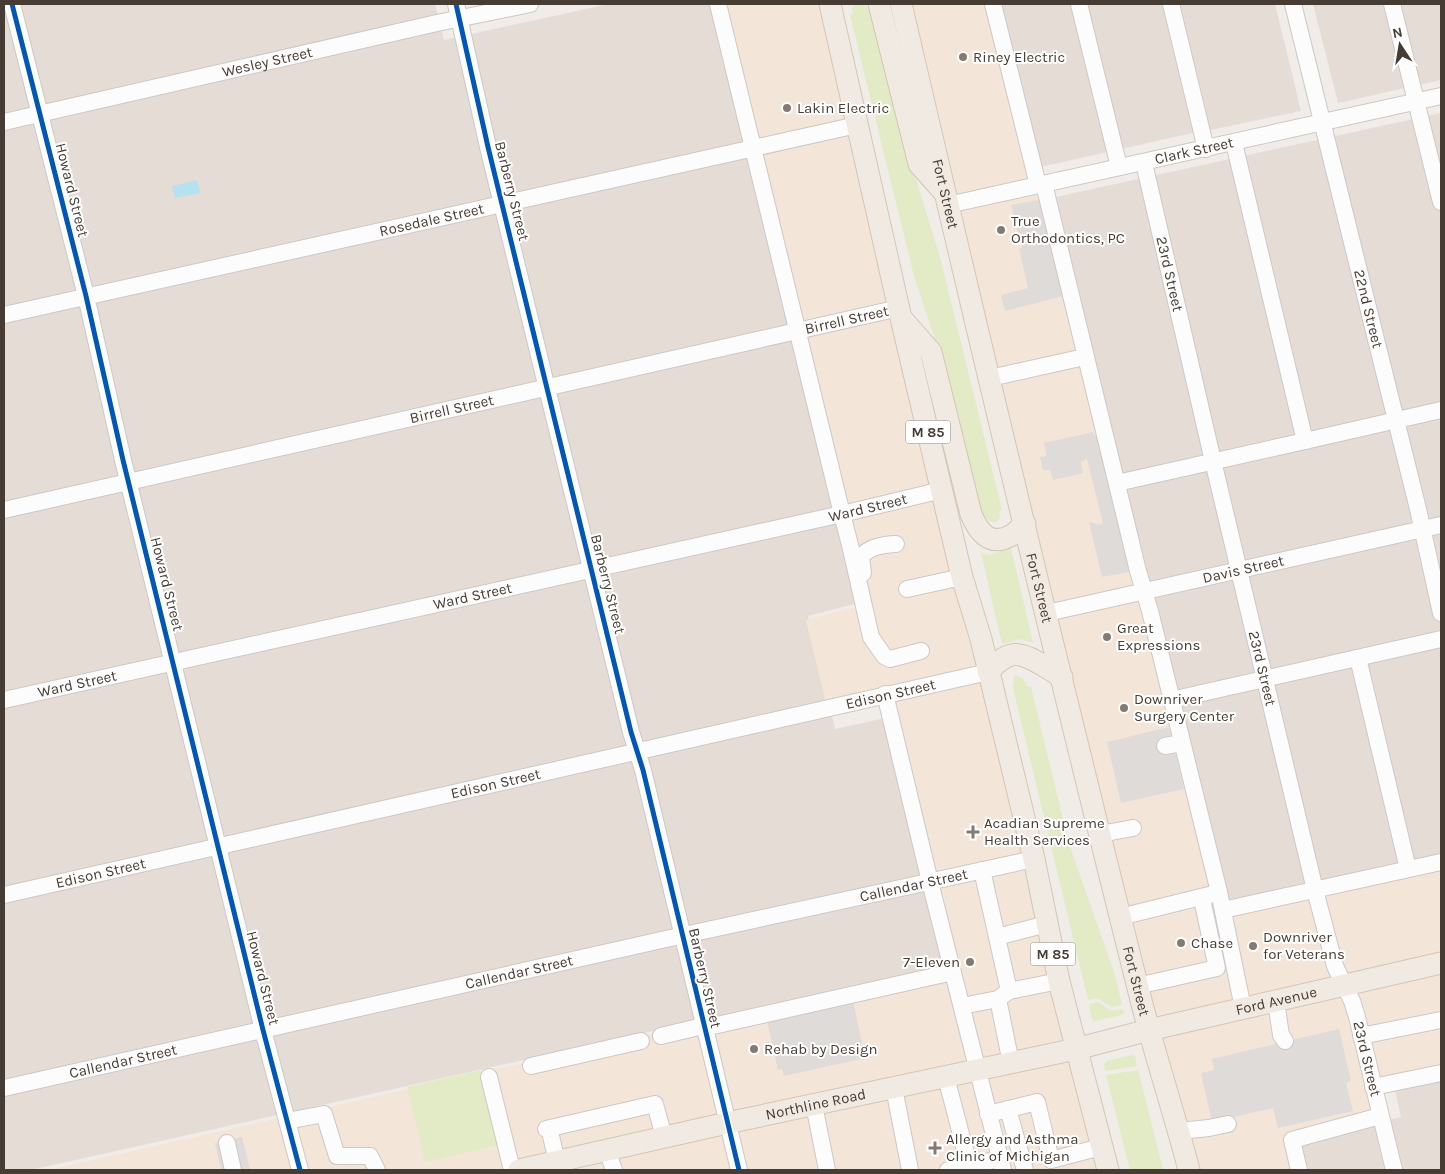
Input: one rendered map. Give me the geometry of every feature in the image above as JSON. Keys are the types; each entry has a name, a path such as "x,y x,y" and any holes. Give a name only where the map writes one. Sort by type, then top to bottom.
{"main road":[{"path":"879,4 919,164 946,199"},
{"name":"Fort Street","path":"901,4 946,199 1137,986 1189,1170"},
{"name":"M 85","path":"832,6 857,125 962,577 981,639 1034,859 1059,981 1108,1170"},
{"path":"900,313 931,352 970,514 976,528 982,534 998,540 1010,536 1025,524"},
{"path":"988,672 1006,657 1019,654 1026,656 1062,677"},
{"name":"Ford Avenue","path":"1112,1039 1441,963"},
{"name":"Northline Road","path":"519,1170 727,1123 1076,1049 1112,1039"}],"street":[{"name":"Howard Street","path":"12,4 86,296 129,482 263,1030 300,1170"},
{"name":"Wesley Street","path":"4,122 457,11 530,4"},
{"path":"718,4 871,637 884,656 890,658 921,651"},
{"path":"993,4 1145,592 1182,743 1212,895 1223,910 1238,1009"},
{"path":"1080,4 1119,168"},
{"path":"1171,4 1206,149"},
{"name":"22nd Street","path":"1293,4 1441,613"},
{"path":"1392,4 1441,202"},
{"name":"Barberry Street","path":"457,11 488,147 631,732 638,752 739,1170"},
{"name":"Clark Street","path":"946,199 1041,185 1441,96"},
{"name":"Rosedale Street","path":"4,314 857,125"},
{"path":"1234,143 1305,441"},
{"name":"23rd Street","path":"1144,163 1212,461 1315,890 1335,966 1352,1002 1361,1036 1368,1091 1380,1116 1394,1170"},
{"name":"Birrell Street","path":"4,510 798,331 900,313"},
{"path":"990,378 1080,358"},
{"path":"1117,483 1441,410"},
{"name":"Ward Street","path":"4,700 842,514 942,490"},
{"name":"Davis Street","path":"1047,613 1441,525"},
{"path":"850,545 894,539 869,550 861,557 869,599 884,656"},
{"path":"907,589 962,577"},
{"path":"1171,700 1441,639"},
{"path":"1358,658 1408,869"},
{"name":"Edison Street","path":"4,895 988,672"},
{"path":"885,694 1001,1164 969,1165 948,1170"},
{"path":"1165,746 1182,743"},
{"path":"1100,834 1133,828"},
{"name":"Callendar Street","path":"4,1088 1034,859"},
{"path":"1223,910 1441,862"},
{"path":"982,870 997,937 1011,1063"},
{"path":"1120,916 1212,895"},
{"path":"1212,895 1203,904 1217,968"},
{"path":"997,937 1047,924"},
{"path":"1137,986 1217,968 1225,972 1238,1009"},
{"path":"661,1036 953,972"},
{"path":"962,1006 1059,981"},
{"path":"1276,1002 1281,1035 1286,1041"},
{"path":"1361,1036 1441,1020"},
{"path":"531,1066 641,1041"},
{"path":"1368,1091 1441,1073"},
{"path":"489,1077 512,1170"},
{"path":"946,1077 969,1165"},
{"path":"894,1088 910,1170"},
{"path":"988,1114 1037,1102 1051,1160 1101,1147"},
{"path":"557,1162 548,1132 655,1104 664,1137"},
{"path":"814,1105 827,1170"},
{"path":"1008,1109 1025,1170"},
{"path":"287,1121 324,1114 337,1156 370,1156 377,1170"},
{"path":"1299,1170 1292,1140 1380,1116"},
{"path":"1179,1131 1228,1124"},
{"path":"1013,1170 1006,1142 1014,1133"},
{"path":"227,1143 233,1170"},
{"path":"607,1150 614,1170"}],"shaded area":[{"path":"4,4 435,4 444,40 609,4 712,4 858,603 808,616 835,729 885,718 944,966 31,1170 4,1170"},
{"path":"718,4 830,4 1108,1170 1003,1170 1002,1168 989,1170 49,1170 702,1023 953,972 885,695 827,708 806,620 857,607"},
{"path":"901,4 993,4 1223,910 1441,862 1441,1075 1374,1091 1380,1116 1292,1140 1299,1170 1187,1170"},
{"path":"996,4 1166,4 1197,132 1036,168"},
{"path":"1176,4 1275,4 1301,111 1206,131"},
{"path":"1313,4 1441,4 1441,80 1338,103"},
{"path":"1441,113 1441,855 1226,903 1056,197"},
{"path":"1044,199 1067,295 1005,311 1001,295 1028,288 1019,249 1022,248 1011,205"},
{"path":"1093,432 1095,436 1101,435 1134,571 1102,577 1089,522 1100,525 1103,523 1087,459 1081,463 1083,473 1053,480 1050,470 1043,470 1040,457 1046,456 1044,443"},
{"path":"1169,727 1184,789 1121,803 1107,742"},
{"path":"853,1001 865,1058 784,1076 782,1069 778,1070 767,1020"},
{"path":"1339,1029 1351,1081 1346,1083 1353,1111 1278,1128 1273,1108 1212,1122 1201,1073 1214,1070 1212,1059"},
{"path":"1441,1081 1441,1170 1301,1170 1294,1142 1401,1117 1395,1091"},
{"path":"242,1137 250,1170 221,1170 215,1143"}],"green space":[{"path":"854,4 864,4 873,16 914,173 940,257 1002,510 999,511 1000,518 996,522 988,520 979,508 937,346 914,276 850,15 853,14"},
{"path":"1011,548 1033,643 1021,639 1002,644 981,553 990,555"},
{"path":"1015,675 1022,678 1028,687 1031,687 1069,844 1115,975 1122,1005 1112,1007 1097,998 1088,1000 1012,684 1014,684 1013,679"},
{"path":"1098,1002 1111,1011 1123,1009 1124,1013 1094,1021 1089,1004"},
{"path":"1132,1055 1135,1056 1137,1066 1105,1071 1104,1064 1107,1061"},
{"path":"481,1070 499,1145 425,1162 407,1087"},
{"path":"1138,1070 1163,1170 1130,1170 1106,1075"}],"water":[{"path":"197,180 200,193 175,198 172,186"}],"cycle path":[{"path":"12,4 86,296 123,460 263,1030 300,1170"},
{"path":"456,4 488,147 631,732 643,770 739,1170"}],"place":[{"name":"Riney Electric","path":"963,57"},
{"name":"Lakin Electric","path":"787,108"},
{"name":"True Orthodontics, PC","path":"1001,230"},
{"name":"Great Expressions","path":"1107,637"},
{"name":"Downriver Surgery Center","path":"1124,708"},
{"name":"Acadian Supreme Health Services","path":"973,832"},
{"name":"Chase","path":"1181,943"},
{"name":"Downriver for Veterans","path":"1253,946"},
{"name":"7-Eleven","path":"970,962"},
{"name":"Rehab by Design","path":"754,1049"},
{"name":"Allergy and Asthma Clinic of Michigan","path":"935,1148"}]}
